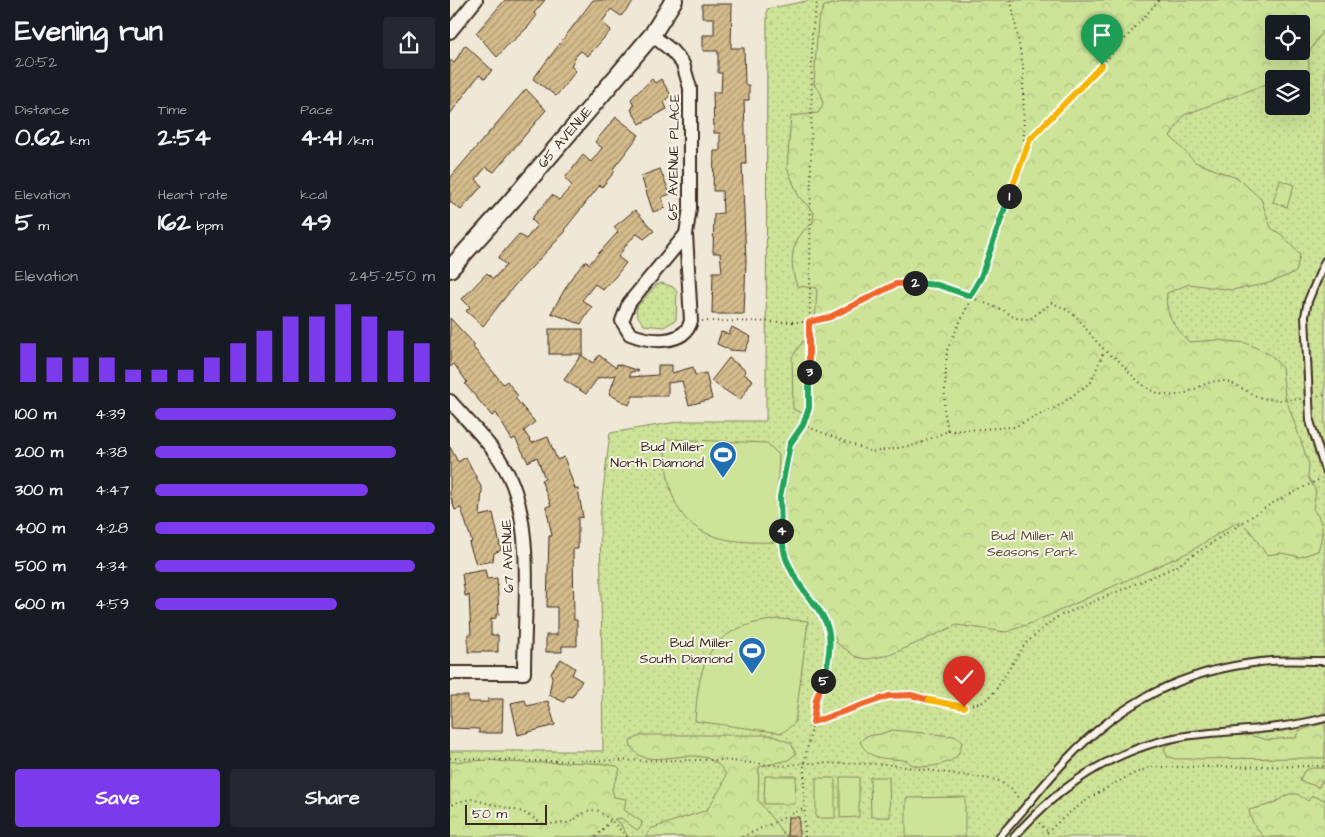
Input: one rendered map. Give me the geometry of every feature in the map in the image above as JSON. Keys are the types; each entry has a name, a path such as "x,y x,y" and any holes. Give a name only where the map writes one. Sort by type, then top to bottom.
{"street":[{"path":"450,32 476,0"},
{"name":"65 AVENUE","path":"450,269 513,200 652,35 674,0"},
{"name":"65 AVENUE PLACE","path":"652,35 671,50 683,64 690,88 690,208 686,234 690,321 688,329 683,336 671,339 646,340 630,334 622,322 629,303 686,234"},
{"name":"67 AVENUE","path":"450,401 502,463 519,500 525,536 524,673 450,673"}],"lane":[{"path":"1325,261 1308,301 1305,316 1310,421 1325,470"},
{"path":"1000,837 1027,809 1072,753 1131,704 1152,692 1188,678 1226,667 1262,662 1325,661"},
{"path":"1014,837 1032,816 1061,790 1096,767 1125,752 1160,740 1293,726 1325,718"}],"path":[{"path":"805,837 804,763 816,699 829,657 830,633 826,619 818,606 806,594 786,559 780,525 780,497 790,444 803,425 809,408 812,34 817,1 824,0"},
{"path":"1011,0 1023,66 1024,151"},
{"path":"948,431 944,409 947,350 970,296 981,277 1024,151 1037,131 1097,70 1159,0"},
{"path":"703,321 809,322 830,317 896,284 938,285 1003,310 1015,318 1030,319 1052,303 1066,308 1080,318 1104,350 1116,358 1138,382 1157,393 1173,396 1188,393 1208,383 1222,381 1258,397 1296,400"},
{"path":"803,425 872,452 916,445 948,431 1014,427 1060,405 1091,382 1104,350"},
{"path":"813,722 900,695 964,707 984,702 993,694 1025,644 1055,618 1175,567 1271,504 1317,480"},
{"path":"450,758 528,761 721,760 783,766 804,763 885,764 985,777 1005,784 1022,802"},
{"path":"1044,837 1065,816 1104,790 1137,771 1152,767 1325,766"},
{"path":"450,809 454,803 471,799 523,812 543,824 569,822 586,811 597,810 611,820 627,837"},
{"path":"742,837 804,808"},
{"path":"596,837 611,820"},
{"path":"1037,821 1048,832"}],"green space":[{"name":"Bud Miller All Seasons Park","path":"811,0 1325,0 1325,837 450,837 450,751 603,751 600,516 610,433 683,421 766,421 767,9"},
{"path":"853,0 1325,0 1325,28 1310,51 1310,15 1265,15 1265,60 1308,60 1309,70 1265,70 1265,85 1184,115 1170,136 1195,162 1239,179 1261,199 1271,228 1282,235 1300,255 1296,272 1266,284 1231,290 1189,284 1167,293 1169,314 1179,331 1189,342 1217,340 1246,343 1271,355 1282,368 1285,396 1309,464 1308,477 1316,491 1313,509 1320,519 1322,529 1318,551 1300,557 1281,553 1267,555 1252,533 1239,521 1189,552 1032,623 1006,632 957,625 890,655 867,659 856,657 837,643 820,603 807,590 789,559 784,524 784,500 795,440 810,417 793,409 792,357 815,324 817,288 797,286 794,277 793,251 800,235 813,223 814,212 799,197 787,168 791,116 818,113 823,105 821,93 814,85 818,21 824,6"},
{"path":"1280,180 1294,185 1287,207 1273,202"},
{"path":"662,283 673,287 677,292 676,320 664,327 644,325 637,315 636,308 656,285"},
{"name":"Bud Miller North Diamond","path":"665,439 767,443 779,455 775,542 747,542 724,539 705,532 690,522 678,508 671,490 666,467"},
{"name":"Bud Miller South Diamond","path":"780,619 808,621 795,723 782,733 695,721 700,679 705,662 713,648 724,637 738,629"},
{"path":"1325,723 1325,758 1175,759 1167,756 1164,748 1179,741 1215,736 1248,735 1268,740 1296,738 1298,731"},
{"path":"892,730 954,736 962,740 961,747 955,758 941,764 923,767 913,765 905,760 873,756 868,753 860,742 866,736"},
{"path":"642,735 770,735 791,743 796,754 788,760 759,767 758,800 786,837 646,837 650,829 707,810 723,784 726,774 717,764 707,758 683,756 659,759 639,755 631,747 630,741"},
{"path":"490,760 617,766 620,769 612,789 614,797 626,799 624,810 642,822 641,827 637,830 621,818 614,819 620,823 628,837 450,837 450,762"},
{"path":"1312,768 1325,768 1325,780 1321,782 1319,787 1300,781 1304,772"},
{"path":"765,776 796,776 795,804 764,804"},
{"path":"840,777 859,777 859,817 840,818"},
{"path":"870,777 889,777 890,817 871,817"},
{"path":"816,778 835,778 835,818 816,818"},
{"path":"1289,794 1297,794 1308,801 1312,796 1325,800 1325,837 1264,837 1253,821 1249,810 1272,804"},
{"path":"965,797 965,837 906,837 906,798"}],"building":[{"path":"505,0 545,0 534,13 537,15 528,27 510,42 497,57 476,33"},
{"path":"593,0 635,0 621,16 611,9 602,22 611,30 588,56 581,51 575,57 571,66 576,71 556,96 533,79"},
{"path":"702,4 732,4 731,48 744,48 745,85 749,85 749,100 744,100 746,164 742,164 746,261 744,314 712,314 713,272 722,272 720,253 713,253 714,214 723,213 722,191 713,191 714,151 720,151 720,133 714,133 713,92 721,92 722,73 718,73 718,51 703,51 703,35 714,35 714,18 702,18"},
{"path":"465,45 492,70 485,79 479,75 450,114 450,60 454,63"},
{"path":"652,79 655,83 661,79 671,95 664,102 667,109 640,124 631,110 634,105 631,99"},
{"path":"526,89 546,110 494,172 486,167 476,179 482,186 461,210 450,202 450,178"},
{"path":"616,117 639,135 602,187 600,185 564,230 566,231 514,286 483,326 466,311 470,307 462,299 487,273 493,279 506,265 498,258 519,234 526,239 537,225 531,219 552,195 559,200 572,186 565,178 583,155 591,162 602,148 595,142"},
{"path":"660,169 670,194 662,197 665,208 653,212 641,176"},
{"path":"635,210 654,231 644,239 637,234 628,242 618,257 626,263 615,277 603,290 595,284 582,300 592,307 581,324 551,313 572,277 586,261 589,264 618,232 614,227"},
{"path":"450,318 475,345 473,347 503,384 507,381 518,396 515,398 535,422 524,431 532,443 548,437 557,460 564,457 575,489 578,489 583,517 578,518 578,549 573,549 574,620 577,620 577,646 562,646 562,652 546,652 546,635 557,635 557,607 547,607 549,536 552,536 546,507 551,505 541,480 545,479 537,457 528,462 515,438 512,440 496,413 492,416 465,384 467,382 454,364 450,367"},
{"path":"732,327 751,337 745,351 730,350 717,344 721,332 729,334"},
{"path":"549,329 583,329 583,354 549,354"},
{"path":"581,355 593,363 599,355 616,368 617,364 639,371 630,372 630,377 658,375 658,365 672,365 672,373 693,367 695,375 706,373 712,399 689,405 682,381 668,383 668,396 633,396 629,405 609,394 616,375 598,378 586,394 564,380"},
{"path":"729,358 745,370 744,374 753,380 740,400 711,381"},
{"path":"450,447 458,462 466,457 482,489 480,516 493,513 501,550 494,553 493,561 476,564 469,543 472,542 461,508 455,510 450,495"},
{"path":"485,570 487,579 497,578 499,614 496,615 496,618 491,619 491,635 498,635 498,652 468,652 468,635 471,635 469,595 465,596 462,574"},
{"path":"561,659 575,668 572,675 582,681 572,697 568,696 564,702 549,695 551,673"},
{"path":"451,696 468,696 468,702 488,702 488,699 503,699 502,733 479,733 479,729 451,728"},
{"path":"525,700 527,706 548,701 555,725 518,735 511,703"},
{"path":"788,817 799,817 799,836 787,836"}],"place":[{"name":"Bud Miller North Diamond","path":"723,479"},
{"name":"Bud Miller South Diamond","path":"752,675"}],"route":[{"path":"964,707 911,695 889,696 813,722 816,699 829,657 830,633 826,619 818,606 806,594 786,559 780,525 780,497 789,461 790,444 803,425 809,408 809,322 830,317 896,284 918,283 938,285 970,296 981,277 994,235 1030,139 1102,65"}]}
